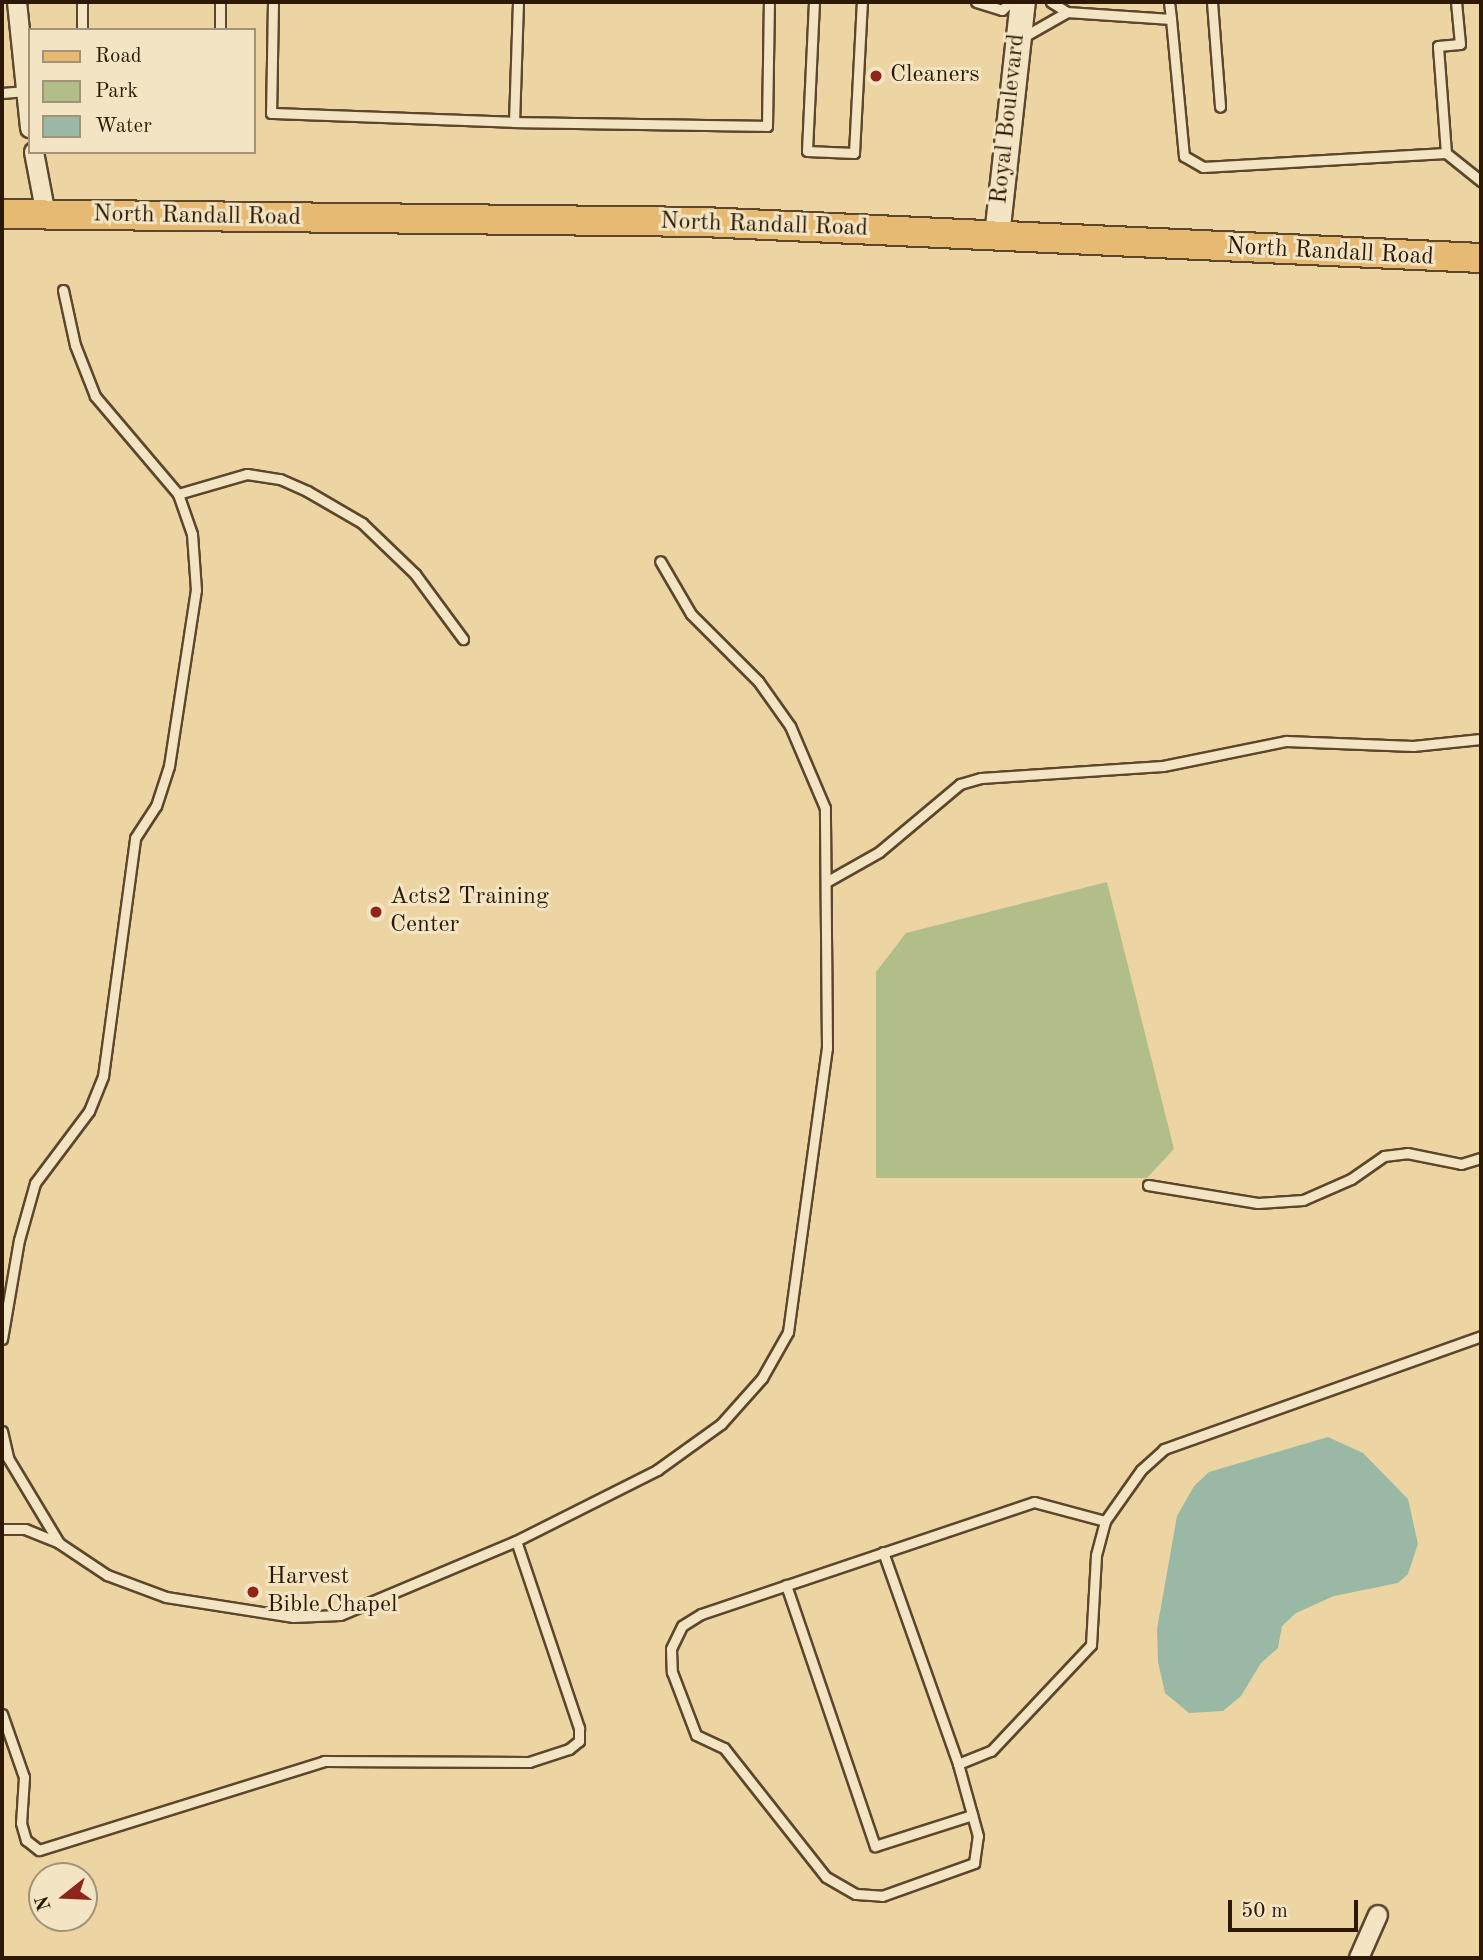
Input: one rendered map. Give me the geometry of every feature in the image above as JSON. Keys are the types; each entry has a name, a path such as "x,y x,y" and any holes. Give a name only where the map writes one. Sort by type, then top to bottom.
{"main road":[{"name":"North Randall Road","path":"2,214 703,222 1481,258"}],"street":[{"path":"17,2 25,66 23,91 28,117"},
{"name":"Royal Boulevard","path":"997,236 1018,41 1016,3"},
{"path":"34,154 46,215"},
{"path":"1359,1958 1378,1915"}],"lane":[{"path":"82,2 82,28"},
{"path":"220,2 220,28"},
{"path":"273,2 271,113 514,122 767,126 769,2"},
{"path":"514,122 518,2"},
{"path":"814,2 807,151 854,153 862,2"},
{"path":"976,2 984,8 1002,10 1016,3"},
{"path":"1051,2 1067,12 1171,19"},
{"path":"1169,2 1184,156 1203,167 1446,153 1481,181"},
{"path":"1212,2 1220,107"},
{"path":"1446,153 1438,46 1460,44 1456,2"},
{"path":"1018,41 1067,12"},
{"path":"2,93 23,91"},
{"path":"2,1339 19,1240 35,1183 89,1111 103,1076 135,838 156,806 169,766 195,590 191,534 178,494 96,396 75,345 63,290"},
{"path":"178,494 247,474 280,480 307,491 362,523 415,574 463,639"},
{"path":"2,1529 25,1529 59,1543 107,1575 166,1597 293,1616 340,1615 516,1541 657,1470 721,1424 762,1378 788,1332 827,1048 825,808 790,726 758,681 691,614 660,561"},
{"path":"827,882 879,852 960,784 981,778 1163,766 1286,741 1413,746 1481,738"},
{"path":"1148,1185 1258,1203 1303,1200 1351,1179 1384,1156 1407,1153 1461,1164 1481,1158"},
{"path":"958,1764 991,1751 1091,1645 1096,1555 1105,1521 1141,1469 1164,1448 1481,1336"},
{"path":"2,1431 8,1458 59,1543"},
{"path":"883,1552 958,1764 978,1836 974,1863 882,1896 856,1894 825,1877 724,1748 696,1735 672,1672 671,1648 682,1626 701,1614 883,1552 1034,1502 1105,1521"},
{"path":"2,1714 24,1777 21,1823 26,1840 39,1850 324,1761 529,1762 569,1749 579,1741 579,1728 516,1541"},
{"path":"786,1585 875,1846 972,1815"}],"green space":[{"path":"1107,882 1174,1149 1147,1178 876,1178 876,972 906,933"}],"water":[{"path":"1328,1437 1363,1453 1408,1499 1418,1544 1408,1574 1398,1583 1334,1596 1296,1613 1282,1626 1278,1648 1261,1663 1241,1696 1223,1711 1189,1713 1165,1693 1158,1662 1157,1629 1177,1516 1194,1486 1209,1472"}],"place":[{"name":"Cleaners","path":"876,76"},
{"name":"Acts2 Training Center","path":"376,912"},
{"name":"Harvest Bible Chapel","path":"253,1592"}]}
